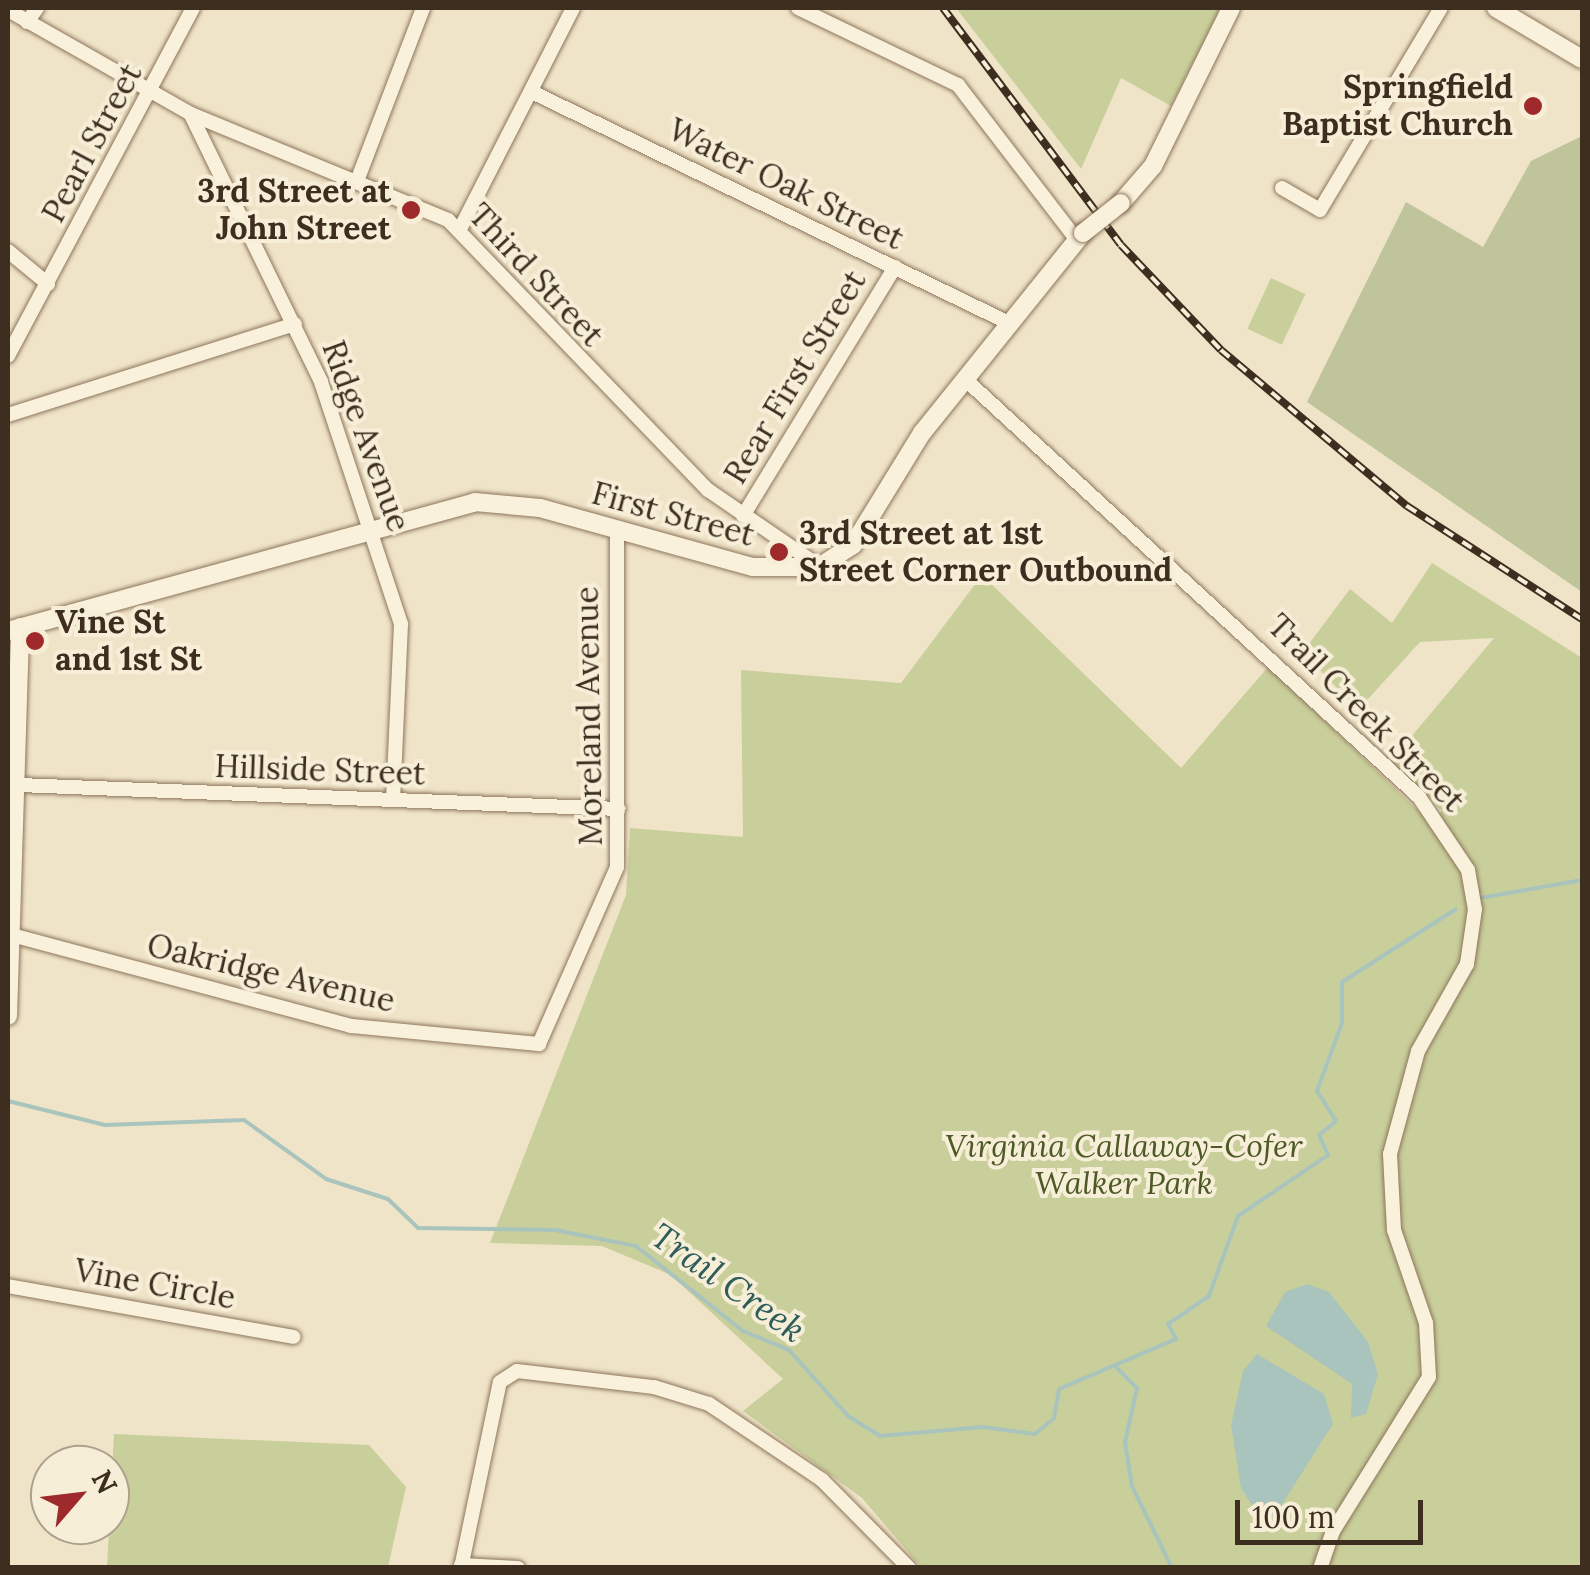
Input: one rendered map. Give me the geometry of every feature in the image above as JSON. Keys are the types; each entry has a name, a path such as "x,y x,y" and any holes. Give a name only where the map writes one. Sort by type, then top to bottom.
{"street":[{"path":"27,22 36,8"},
{"name":"Pearl Street","path":"8,356 193,8"},
{"path":"357,181 424,8"},
{"path":"460,228 536,94 573,8"},
{"path":"798,8 958,85 1080,237"},
{"path":"819,566 853,544 966,380 1080,237 1121,203 1153,166 1231,8"},
{"path":"1282,188 1320,210 1441,8"},
{"path":"1496,8 1582,60"},
{"name":"Third Street","path":"8,10 191,114 357,181 460,228 515,296 743,516 819,566"},
{"name":"Water Oak Street","path":"536,94 1011,324"},
{"name":"Ridge Avenue","path":"191,114 295,324 373,530 401,624 393,800"},
{"path":"8,250 48,284"},
{"name":"Rear First Street","path":"743,516 894,267"},
{"path":"8,414 295,324"},
{"name":"Trail Creek Street","path":"966,380 1419,797 1468,870 1475,908 1468,964 1418,1050 1390,1154 1394,1230 1426,1323 1429,1377 1333,1531 1320,1568"},
{"name":"First Street","path":"14,629 373,530 502,502 753,567 819,566"},
{"name":"Moreland Avenue","path":"521,1048 550,1034 604,913 619,810 616,530"},
{"path":"8,1016 20,786 14,629"},
{"name":"Hillside Street","path":"20,786 619,810"},
{"name":"Oakridge Avenue","path":"12,936 352,1026 521,1048"},
{"name":"Vine Circle","path":"8,1286 293,1337"},
{"path":"518,1568 461,1566 508,1373 594,1377 709,1404 822,1480 909,1568"}],"green space":[{"path":"956,8 1221,8 1171,106 1121,78 1081,169"},
{"path":"1582,136 1582,592 1307,402 1406,202 1483,247 1531,161"},
{"path":"1271,278 1305,294 1282,345 1247,329"},
{"name":"Virginia Callaway-Cofer Walker Park","path":"1432,563 1582,658 1582,1567 921,1567 862,1498 743,1411 783,1379 671,1275 602,1246 490,1243 626,895 630,828 743,837 741,670 901,683 982,575 1181,768 1268,667 1430,822 1442,811 1390,762 1494,638 1420,642 1358,710 1303,652 1350,589 1392,623"},
{"path":"114,1434 369,1445 406,1487 388,1567 107,1567 108,1545 130,1545 130,1445 113,1445"}],"water":[{"path":"1307,1284 1329,1292 1368,1342 1378,1374 1366,1414 1351,1418 1352,1384 1266,1326 1285,1292"},
{"path":"1257,1354 1324,1394 1333,1424 1274,1517 1255,1510 1241,1488 1231,1425 1243,1371"}],"waterway":[{"path":"1480,898 1582,880"},
{"name":"Trail Creek","path":"8,1101 105,1125 244,1120 326,1179 388,1199 418,1228 555,1230 636,1246 743,1331 789,1350 848,1416 880,1436 983,1427 1035,1434 1054,1418 1059,1389 1176,1339 1168,1324 1209,1296 1238,1216 1328,1155 1319,1135 1336,1121 1317,1091 1342,1023 1342,982 1456,909"},
{"name":"Trail Creek","path":"1117,1368 1137,1388 1125,1442 1132,1486 1172,1568"}],"railway":[{"path":"943,8 1121,245 1221,350 1407,506 1582,619"}],"place":[{"name":"Springfield Baptist Church","path":"1533,106"},
{"name":"3rd Street at John Street","path":"411,210"},
{"name":"3rd Street at 1st Street Corner Outbound","path":"779,552"},
{"name":"Vine St and 1st St","path":"35,641"}]}
